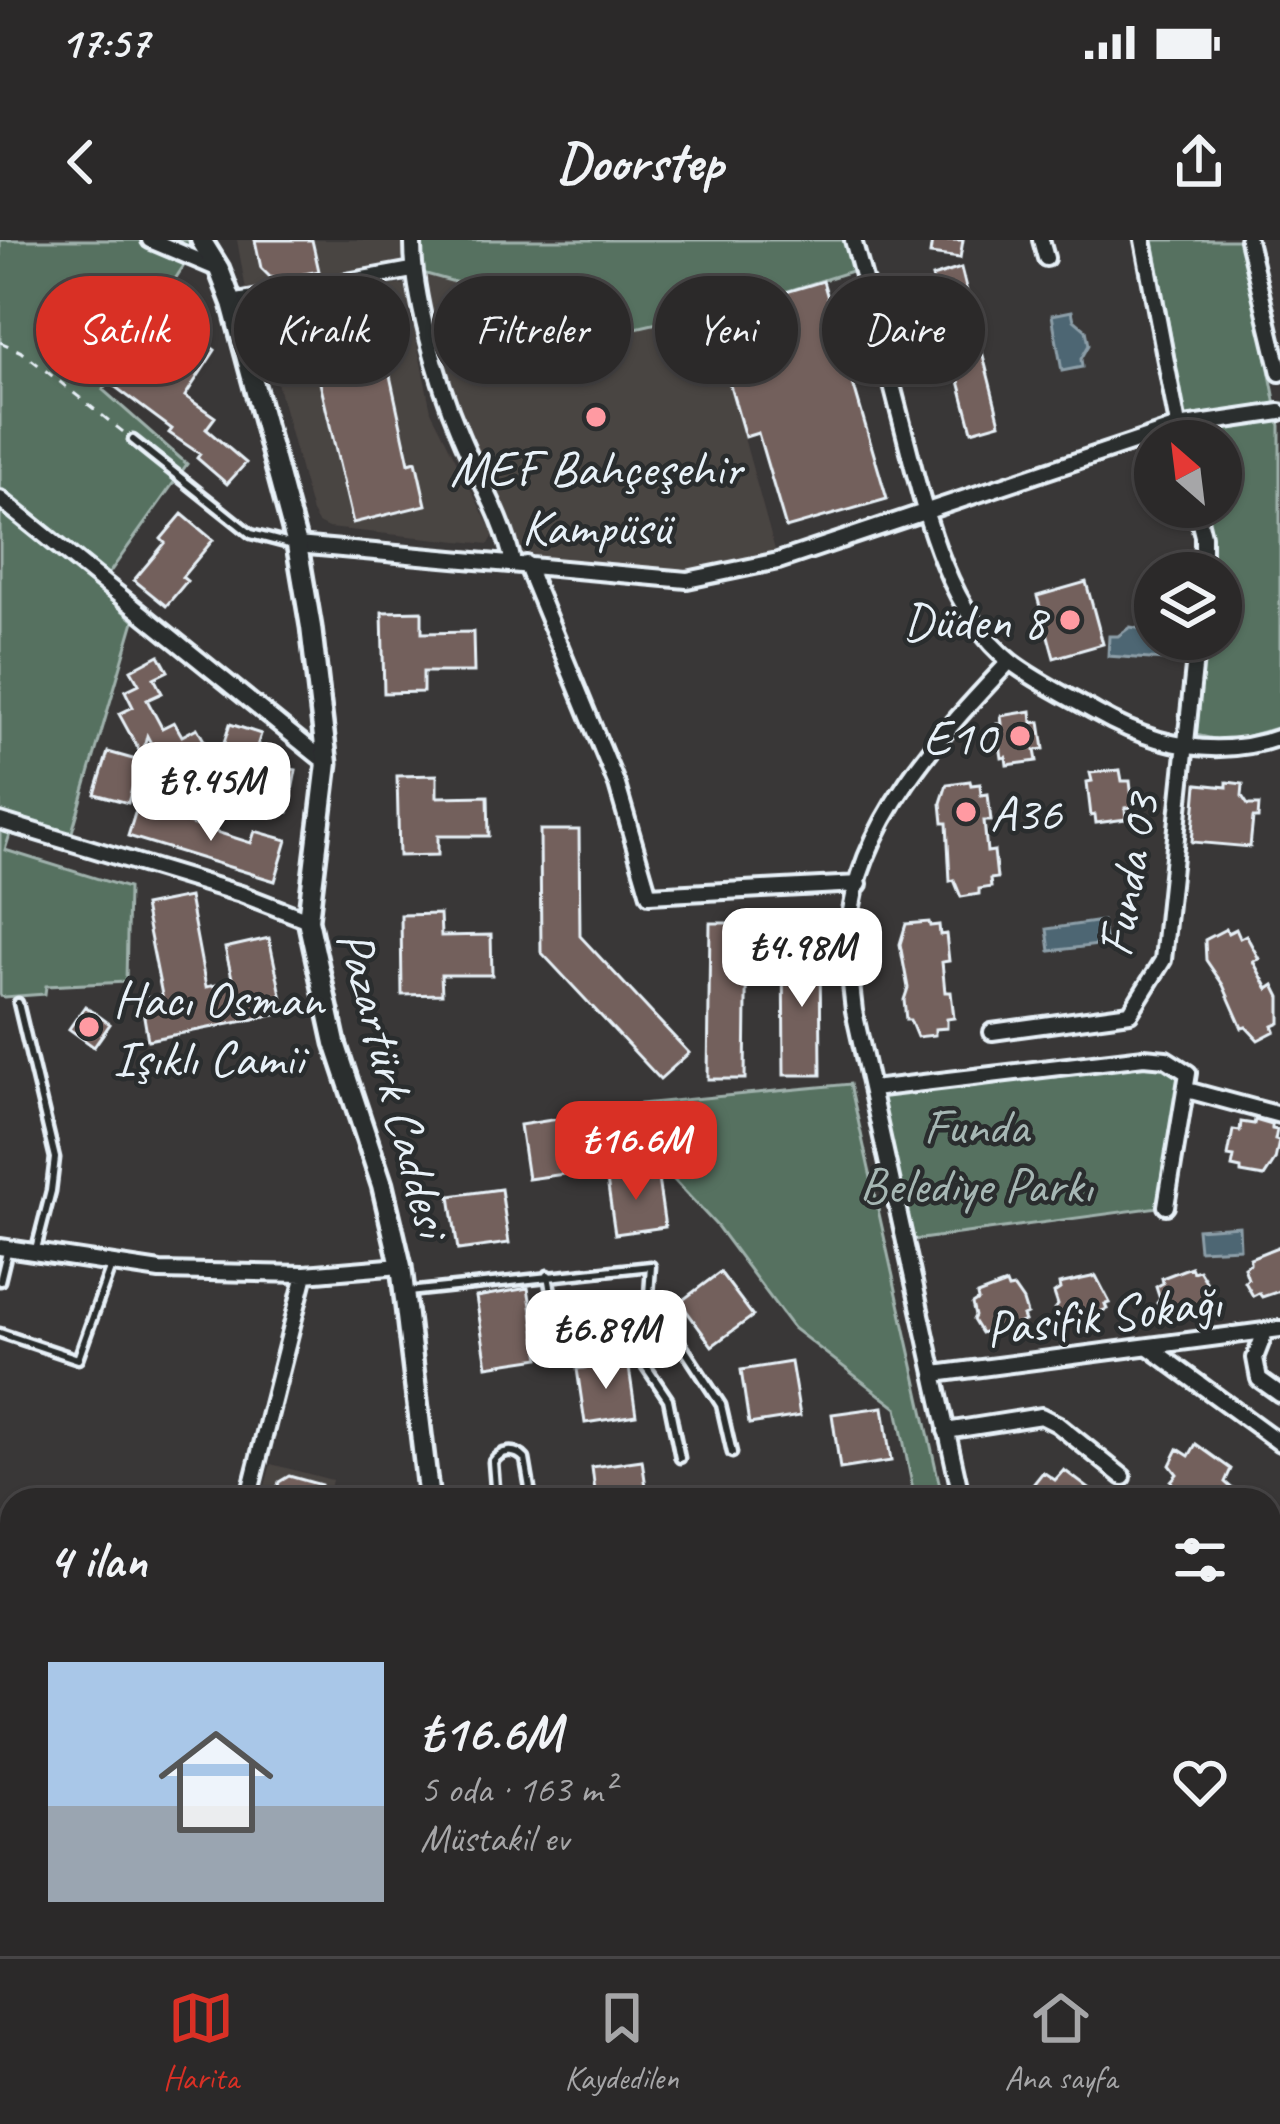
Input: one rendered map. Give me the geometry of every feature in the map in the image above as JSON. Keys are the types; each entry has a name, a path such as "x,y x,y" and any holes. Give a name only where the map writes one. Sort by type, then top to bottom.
{"street":[{"path":"149,240 219,269"},
{"name":"Pazartürk Caddesi","path":"201,240 232,303 297,545 327,763 308,920 334,1043 382,1185 400,1266 428,1488"},
{"name":"Pazartürk Caddesi","path":"219,269 220,240"},
{"path":"413,240 412,270 459,434 494,502 617,785 649,895 859,884"},
{"path":"853,240 925,511 952,582 977,623 1010,661 1114,723 1186,750 1280,737"},
{"path":"1041,240 1046,258"},
{"path":"1142,240 1176,420"},
{"path":"1248,240 1280,373"},
{"path":"232,303 412,270"},
{"path":"1242,420 1280,412"},
{"path":"297,545 687,580 778,561 1134,448"},
{"path":"0,499 327,763"},
{"name":"Funda 03","path":"992,1032 1130,1012 1156,975 1163,960 1195,660"},
{"path":"959,1488 854,1012 849,923 883,823 915,768 1010,661"},
{"path":"0,821 242,894 308,920"},
{"path":"872,1089 1144,1057 1166,1059 1188,1073 1166,1206"},
{"path":"1187,1090 1280,1115"},
{"path":"4,1247 160,1271 304,1274 400,1266"},
{"path":"251,1488 304,1274"},
{"path":"1272,1330 1255,1358 1259,1379 1280,1394"},
{"name":"Pasifik Sokağı","path":"935,1374 1272,1330"},
{"path":"1150,1348 1280,1443"},
{"path":"946,1431 1041,1416 1123,1477"}],"lane":[{"path":"133,440 251,534 297,545"},
{"path":"18,1003 55,1158 35,1252"},
{"path":"0,1281 4,1247"},
{"path":"0,1333 78,1359 111,1266"},
{"path":"404,1292 651,1266 649,1295 721,1405 732,1453"},
{"path":"548,1275 558,1332 604,1323 620,1328 668,1399 680,1459"},
{"path":"495,1488 493,1462 500,1454 515,1452 525,1459 530,1488"}],"path":[{"path":"0,342 22,352 133,440"}],"shaded area":[{"name":"MEF Bahçeşehir Kampüsü","path":"237,240 402,240 413,270 434,276 434,347 412,271 368,276 243,276"},
{"path":"410,308 431,411 494,535 489,544 328,528 312,513 277,384 410,384"},
{"name":"MEF Bahçeşehir Kampüsü","path":"655,324 655,384 729,384 778,561 712,577 513,563 459,434 445,384 631,384 631,329"},
{"path":"271,1464 332,1480 330,1488 264,1488"}],"green space":[{"path":"0,240 193,240 194,250 177,276 36,276 36,384 107,384 103,390 187,464 98,589 134,621 67,849 10,834 5,850 128,888 126,982 46,986 45,994 0,996"},
{"path":"413,240 853,240 861,268 822,276 822,280 798,288 798,276 655,276 655,324 631,329 631,276 434,276 412,270"},
{"path":"1153,240 1244,240 1280,426 1280,727 1227,742 1196,735 1203,660 1242,660 1242,552 1212,552 1208,528 1242,528 1242,420 1186,420"},
{"name":"Funda Belediye Parkı","path":"1144,1057 1188,1073 1166,1206 906,1241 872,1089"},
{"path":"850,1084 940,1488 913,1488 897,1408 793,1328 717,1226 644,1148 619,1106"}],"water":[{"path":"1072,311 1074,320 1086,330 1089,345 1082,367 1062,371 1052,315"},
{"path":"1134,628 1134,658 1108,656 1109,636"},
{"path":"167,774 211,787 204,808 161,794"},
{"path":"1102,921 1106,944 1050,951 1047,929"},
{"path":"1239,1226 1240,1248 1199,1250 1197,1229"}],"building":[{"path":"255,240 312,240 319,271 269,276 261,268"},
{"path":"932,240 963,240 960,258 930,254"},
{"path":"961,268 963,276 935,276"},
{"path":"822,281 822,384 853,384 887,499 786,528 758,433 745,437 730,384 798,384 798,288"},
{"path":"985,363 1000,423 972,431 960,384 985,384"},
{"path":"193,384 185,396 215,417 206,429 246,463 227,484 197,458 200,454 169,433 172,429 114,386"},
{"path":"320,384 392,384 409,463 416,461 426,505 353,523"},
{"path":"182,514 213,540 182,577 187,581 166,606 134,580"},
{"name":"Düden 8","path":"1086,582 1103,644 1054,658 1037,596"},
{"path":"422,611 422,633 473,632 474,672 423,672 423,692 384,693 382,612"},
{"path":"159,655 168,671 154,678 162,693 147,700 162,728 174,722 182,736 197,728 206,744 177,760 170,746 156,753 147,736 142,756 119,714 133,707 125,691 139,684 131,670"},
{"name":"E10","path":"1031,711 1032,723 1040,722 1044,749 1035,750 1037,761 1007,765 997,724 1002,724 1001,716"},
{"path":"230,724 261,734 252,762 296,770 288,812 256,806 261,778 217,764"},
{"path":"108,752 140,761 128,803 95,794"},
{"path":"1120,770 1122,781 1130,781 1133,807 1125,808 1126,819 1096,823 1095,815 1091,816 1090,773"},
{"path":"437,775 437,797 488,796 489,836 438,836 438,855 399,856 397,776"},
{"path":"1227,782 1243,784 1242,796 1248,805 1259,805 1250,847 1192,842 1197,784 1227,787"},
{"path":"947,784 980,784 981,795 988,794 987,852 994,851 997,878 990,879 991,887 979,889 979,894 961,897 954,880 950,881 947,823 943,823 941,803"},
{"path":"137,807 251,843 255,831 287,840 275,881 128,836"},
{"path":"540,830 579,830 580,936 689,1053 660,1079 541,952"},
{"path":"189,897 206,987 233,982 225,948 269,938 285,1013 148,1040 141,999 162,995 144,906"},
{"path":"440,914 441,936 491,935 492,975 441,975 442,994 402,995 401,915"},
{"path":"710,923 747,923 745,1079 708,1079"},
{"path":"906,924 939,925 940,935 946,934 949,961 942,962 954,1018 947,1019 947,1028 935,1029 935,1035 917,1037 906,1020 908,988 900,944"},
{"path":"1226,929 1228,933 1236,929 1240,938 1246,935 1268,989 1274,985 1280,997 1280,1023 1258,1040 1242,1028 1206,960 1205,940"},
{"path":"783,945 820,945 821,1075 784,1075"},
{"name":"Hacı Osman Işıklı Camii","path":"85,1006 110,1024 94,1047 69,1029"},
{"path":"571,1117 579,1172 528,1179 520,1125"},
{"path":"1255,1120 1272,1125 1279,1141 1275,1160 1264,1177 1241,1173 1232,1167 1234,1157 1228,1156 1233,1130 1240,1131 1241,1122 1254,1124"},
{"path":"657,1172 665,1227 615,1234 607,1180"},
{"path":"501,1189 509,1243 458,1250 450,1196"},
{"path":"1280,1246 1280,1291 1253,1296 1244,1267 1250,1258"},
{"path":"1191,1267 1207,1283 1212,1297 1209,1304 1174,1318 1171,1313 1165,1316 1157,1303 1156,1287 1163,1283 1162,1278"},
{"path":"720,1272 753,1316 712,1346 680,1302"},
{"path":"1096,1276 1110,1303 1105,1304 1107,1309 1072,1324 1069,1319 1063,1322 1055,1309 1059,1284"},
{"path":"1006,1284 1023,1301 1025,1321 990,1335 981,1333 973,1320 972,1304 977,1295"},
{"path":"528,1288 540,1358 487,1366 476,1297"},
{"path":"628,1361 636,1415 585,1423 577,1369"},
{"path":"791,1362 800,1416 749,1424 741,1370"},
{"path":"883,1407 891,1461 840,1469 832,1414"},
{"path":"1196,1444 1231,1469 1225,1482 1232,1488 1175,1488 1171,1481 1177,1474 1170,1465 1178,1449 1189,1456"},
{"path":"642,1460 646,1488 595,1488 592,1467"},
{"path":"1064,1470 1088,1488 1031,1488 1043,1472 1055,1480"},
{"path":"289,1476 321,1488 277,1488"}],"place":[{"name":"MEF Bahçeşehir Kampüsü","path":"596,417"},
{"name":"Düden 8","path":"1070,620"},
{"name":"E10","path":"1020,736"},
{"name":"A36","path":"966,812"},
{"name":"Hacı Osman Işıklı Camii","path":"89,1027"}]}
